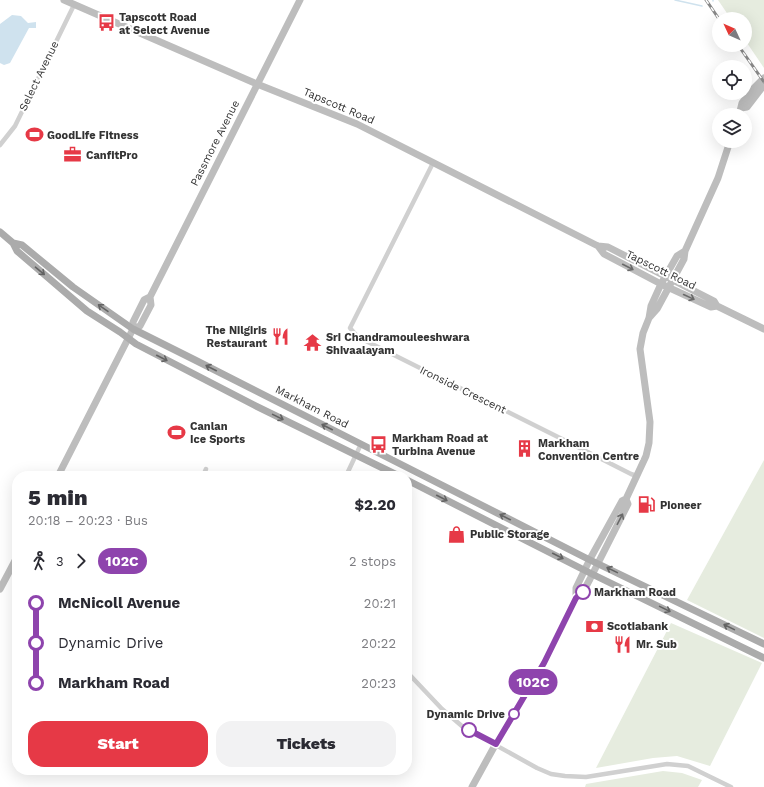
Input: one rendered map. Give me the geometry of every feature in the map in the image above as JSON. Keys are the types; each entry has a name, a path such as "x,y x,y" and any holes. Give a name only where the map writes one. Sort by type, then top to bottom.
{"main road":[{"name":"Markham Road","path":"0,232 13,243 17,252 87,311 136,344 254,405 389,471"},
{"name":"Markham Road","path":"13,243 22,245 73,287 133,330 598,563 764,644"},
{"path":"412,483 592,574 764,658"}],"street":[{"name":"Tapscott Road","path":"64,0 257,84 357,124 598,246 608,247 714,301 717,306 764,329"},
{"name":"Passmore Avenue","path":"61,471 133,330 133,322 144,300 150,297 300,0"},
{"name":"Select Avenue","path":"0,145 15,126 74,5"},
{"path":"741,108 742,103 764,78"},
{"path":"746,108 764,85"},
{"path":"576,598 576,588 590,559 622,501 626,499 646,456 649,443 650,422 640,349 643,333 649,318 658,309 669,278 684,259 685,251 718,178 728,148"},
{"name":"Ironside Crescent","path":"433,163 350,328 358,338 637,476"},
{"name":"Tapscott Road","path":"598,246 604,254 665,286 711,307 717,306"},
{"path":"348,471 362,444"},
{"path":"472,787 544,663 576,598 583,592 628,504 626,499"},
{"path":"0,589 12,566"},
{"path":"412,677 447,714 463,727 537,768 551,774 565,776 592,776 667,764 688,766 731,787"}],"shaded area":[{"path":"718,0 764,0 764,68 752,50 752,12 726,12"},
{"path":"764,460 764,638 687,600"},
{"path":"671,623 762,663 710,766 677,756 653,758 596,768"},
{"path":"663,771 682,773 702,780 698,787 585,787 586,784"}],"water":[{"path":"12,15 21,16 28,23 36,22 36,28 29,28 10,63 4,65 0,63 0,24"}],"waterway":[{"path":"675,0 702,6"}],"railway":[{"path":"706,0 714,12"},
{"path":"743,52 764,82"}],"bus line":[{"name":"102C","path":"469,730 496,744 544,663 576,598 583,592"}],"place":[{"name":"Tapscott Road at Select Avenue","path":"106,23"},
{"name":"GoodLife Fitness","path":"34,135"},
{"name":"CanfitPro","path":"73,155"},
{"name":"The Nilgiris Restaurant","path":"280,336"},
{"name":"Sri Chandramouleeshwara Shivaalayam","path":"313,343"},
{"name":"Canlan Ice Sports","path":"177,432"},
{"name":"Markham Road at Turbina Avenue","path":"379,444"},
{"name":"Markham Convention Centre","path":"525,449"},
{"name":"Pioneer","path":"647,505"},
{"name":"Public Storage","path":"457,534"},
{"name":"Markham Road","path":"583,592"},
{"name":"Scotiabank","path":"594,626"},
{"name":"Mr. Sub","path":"623,644"},
{"name":"Dynamic Drive","path":"514,714"}]}
